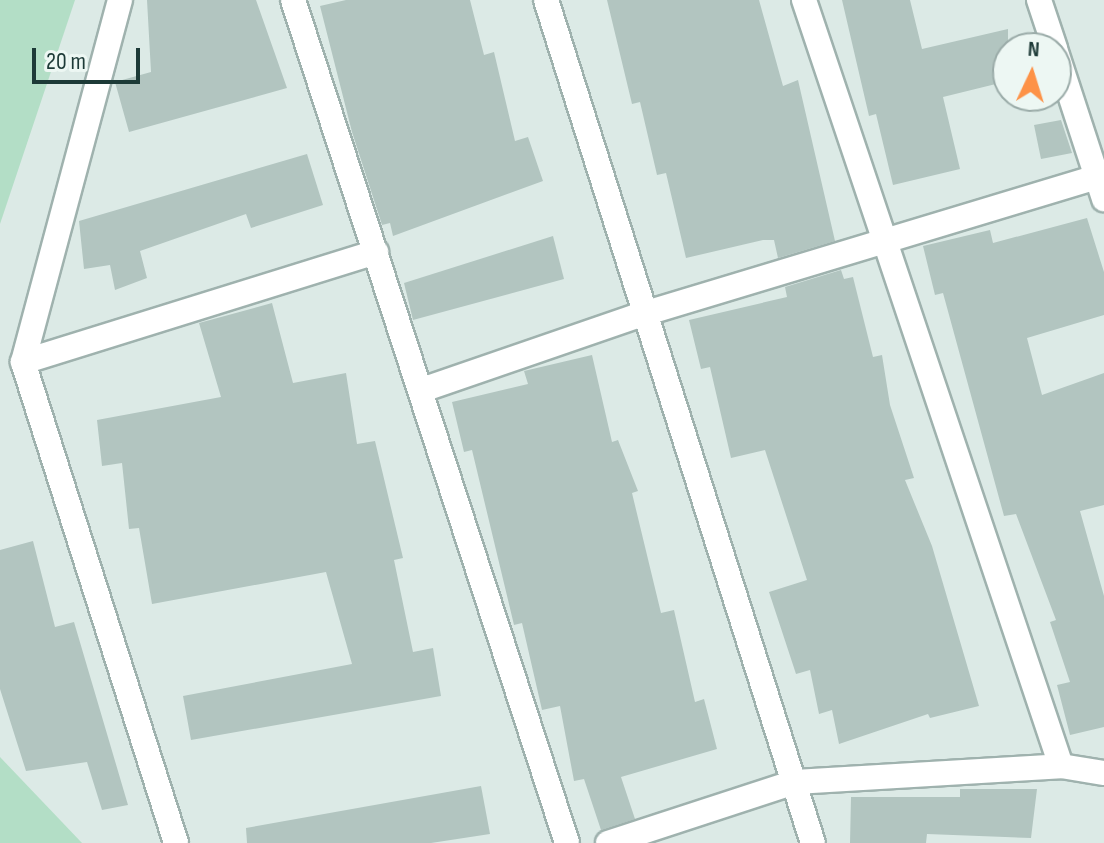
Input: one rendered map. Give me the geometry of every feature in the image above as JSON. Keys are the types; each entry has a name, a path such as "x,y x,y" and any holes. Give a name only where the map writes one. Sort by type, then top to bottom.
{"street":[{"path":"120,0 23,362 176,843"},
{"path":"293,0 567,843"},
{"path":"546,0 813,843"},
{"path":"804,0 1061,766"},
{"path":"1039,0 1049,32"},
{"path":"1072,97 1100,175 1104,199"},
{"path":"422,390 643,314 888,243 1100,175"},
{"path":"23,362 376,252"},
{"path":"608,843 795,782 1061,766 1104,773"}],"green space":[{"path":"0,0 75,0 0,224"},
{"path":"0,757 82,843 0,843"}],"building":[{"path":"147,0 256,0 287,88 129,132 115,82 151,72"},
{"path":"346,0 470,0 484,55 494,52 515,141 528,137 543,181 393,236 390,223 382,225 352,132 320,6"},
{"path":"607,0 759,0 783,86 798,80 835,241 778,258 774,240 763,240 686,258 666,173 657,175 640,102 632,104"},
{"path":"842,0 910,0 922,49 992,33 992,85 943,97 960,169 893,185 876,114 869,116"},
{"path":"1061,120 1072,153 1041,159 1034,125"},
{"path":"307,154 323,205 251,228 246,214 140,251 147,278 115,290 110,265 84,269 79,221"},
{"path":"1087,218 1104,272 1104,315 1027,338 1042,395 1104,373 1104,505 1080,511 1104,596 1104,727 1070,735 1057,685 1070,682 1050,622 1056,620 1016,514 1004,516 943,293 935,295 923,246 990,230 993,243"},
{"path":"553,236 564,279 413,320 404,283"},
{"path":"841,270 844,279 853,277 873,357 882,355 890,405 914,478 905,480 932,546 979,706 930,718 928,714 839,744 832,710 819,714 810,670 796,674 769,592 807,580 765,450 731,458 710,367 701,369 689,320 787,297 785,287"},
{"path":"272,303 293,383 346,373 357,444 375,441 403,558 394,560 413,652 433,648 441,696 191,740 183,696 352,664 326,572 152,604 139,528 129,529 122,463 102,466 97,420 221,397 199,323"},
{"path":"592,355 612,442 618,440 638,491 632,493 661,613 674,610 695,702 704,699 717,749 621,777 635,819 601,830 584,779 574,781 560,706 542,710 522,623 514,625 472,450 464,452 452,402 528,384 524,371"},
{"path":"33,541 55,627 74,622 128,805 102,810 87,762 26,771 0,689 0,550"},
{"path":"481,786 490,834 431,843 247,843 246,828"},
{"path":"960,789 1037,789 1031,838 927,834 926,843 850,843 851,797 960,797"}]}
